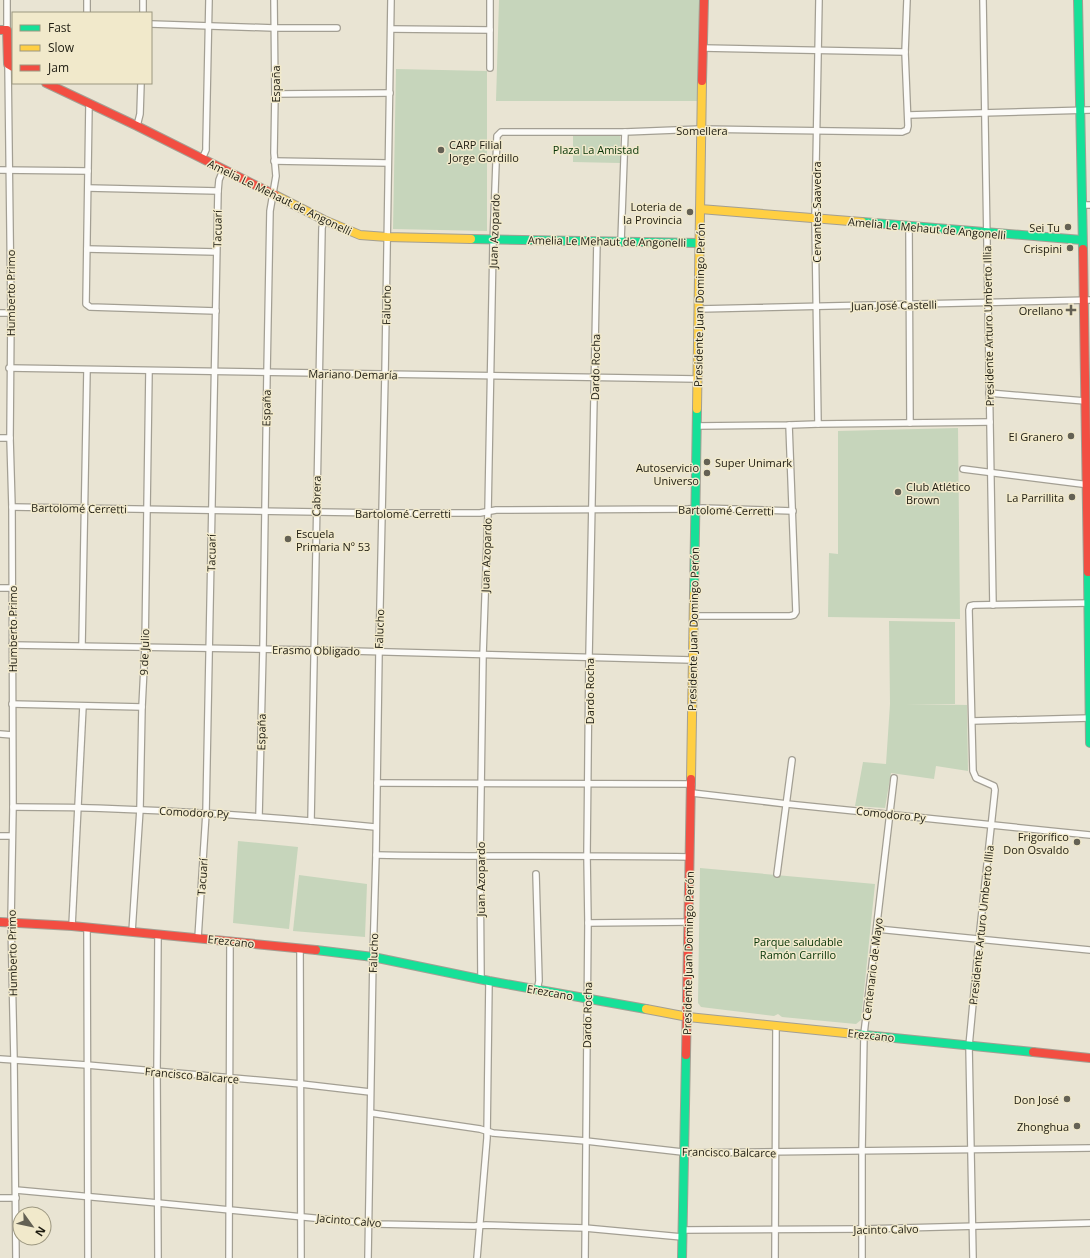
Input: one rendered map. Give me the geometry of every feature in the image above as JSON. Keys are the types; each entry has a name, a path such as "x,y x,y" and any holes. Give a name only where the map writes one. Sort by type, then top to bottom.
{"street":[{"name":"Humberto Primo","path":"7,0 4,30 10,66 9,368 12,508 13,807 11,921 16,1258"},
{"path":"87,0 87,12"},
{"path":"143,0 143,12"},
{"path":"202,159 206,150 209,0"},
{"name":"España","path":"259,816 270,211 276,176 274,161 274,0"},
{"name":"Falucho","path":"368,1258 371,1113 370,1092 376,855 378,652 383,514 392,0"},
{"path":"490,0 490,68"},
{"name":"Presidente Juan Domingo Perón","path":"682,1258 690,922 692,660 704,0"},
{"name":"Cervantes Saavedra","path":"818,424 815,219 819,0"},
{"path":"907,0 905,52 908,115 1090,110"},
{"name":"Presidente Arturo Umberto Illia","path":"973,1258 969,1046 995,790 994,786 976,778 973,775 969,610 970,606 993,605 983,0"},
{"path":"1078,0 1080,110 1086,205 1082,240 1087,300 1085,401 1088,418 1090,744"},
{"path":"152,24 274,28 337,28"},
{"path":"391,28 490,30"},
{"path":"703,48 905,52"},
{"name":"Amelia Le Mehaut de Angonelli","path":"48,84 138,126 324,220 360,235 387,237 699,243"},
{"path":"138,126 141,84"},
{"path":"275,94 390,93"},
{"path":"89,104 86,304 90,307 216,311"},
{"name":"Somellera","path":"501,132 625,132 701,129 902,132 907,130 908,115"},
{"name":"Juan Azopardo","path":"477,1258 486,1131 485,980 480,857 483,655 488,512 493,238 497,136 501,132"},
{"path":"621,241 625,132"},
{"path":"274,161 388,163"},
{"path":"0,170 88,171"},
{"name":"Tacuarí","path":"198,938 206,813 216,252 218,191 219,180 223,170"},
{"path":"88,188 218,191"},
{"name":"Amelia Le Mehaut de Angonelli","path":"700,210 1082,240"},
{"name":"Cabrera","path":"311,821 318,373 322,228 324,220"},
{"path":"909,226 910,423"},
{"name":"Dardo Rocha","path":"585,1258 588,999 587,855 589,657 597,241"},
{"path":"87,249 216,252"},
{"name":"Juan José Castelli","path":"699,309 1087,300"},
{"path":"0,313 10,313"},
{"name":"Mariano Demaría","path":"9,368 697,379"},
{"path":"82,646 87,370"},
{"name":"9 de Julio","path":"132,932 140,809 145,647 149,371"},
{"path":"989,393 1085,401"},
{"path":"697,426 990,422"},
{"path":"693,616 790,616 794,615 796,612 793,511 788,425"},
{"path":"0,438 10,438"},
{"path":"963,469 1088,486"},
{"name":"Bartolomé Cerretti","path":"12,508 212,510 383,514 488,512 496,510 695,508 793,511"},
{"path":"0,588 12,588"},
{"path":"993,605 1089,603"},
{"name":"Erasmo Obligado","path":"12,645 314,650 692,660"},
{"path":"12,704 142,707"},
{"path":"72,926 83,706"},
{"path":"972,721 1090,718"},
{"path":"0,734 12,735"},
{"path":"777,874 792,760"},
{"name":"Centenario de Mayo","path":"862,1258 864,1034 894,778"},
{"path":"376,783 482,782 692,784"},
{"name":"Comodoro Py","path":"692,793 1090,835"},
{"name":"Comodoro Py","path":"13,807 140,809 259,816 376,827"},
{"path":"0,836 12,836"},
{"path":"376,855 480,857 587,855 690,857"},
{"path":"536,874 539,981 537,990"},
{"name":"Erezcano","path":"0,922 11,921 72,926 300,948 373,957 537,990 688,1017 1090,1058"},
{"path":"588,923 690,922"},
{"path":"87,928 88,1258"},
{"path":"877,929 1090,950"},
{"path":"158,935 158,1258"},
{"path":"230,941 230,1258"},
{"path":"300,948 301,1258"},
{"path":"775,1258 776,1026"},
{"name":"Francisco Balcarce","path":"0,1060 14,1059 87,1065 300,1084 370,1092"},
{"name":"Francisco Balcarce","path":"371,1113 493,1133 586,1141 684,1152 1090,1148"},
{"name":"Jacinto Calvo","path":"16,1190 158,1202 369,1223 585,1228 682,1234 775,1230 1090,1223"},
{"path":"0,1198 16,1198"}],"green space":[{"path":"499,0 700,0 699,101 496,101"},
{"name":"CARP Filial Jorge Gordillo","path":"396,69 487,71 487,231 393,229"},
{"name":"Plaza La Amistad","path":"573,135 620,136 620,163 573,162"},
{"name":"Club Atlético Brown","path":"958,428 960,619 828,617 829,553 838,554 838,431"},
{"path":"889,621 955,622 955,704 906,704 967,705 968,771 936,766 934,779 891,773 885,808 855,806 863,762 886,764 890,704"},
{"path":"238,841 298,847 289,929 233,923"},
{"name":"Parque saludable Ramón Carrillo","path":"700,868 875,884 861,1020 856,1024 782,1017 778,1014 774,1016 701,1007 698,1003"},
{"path":"299,875 367,884 365,937 293,931"}],"traffic: fast":[{"path":"1078,0 1083,249"},
{"path":"862,222 1082,240"},
{"path":"471,239 699,243"},
{"path":"694,594 697,409"},
{"path":"1088,572 1090,743"},
{"path":"316,950 373,957 489,981 646,1009"},
{"path":"855,1034 1033,1052"},
{"path":"682,1258 686,1055"}],"traffic: slow":[{"path":"697,409 702,81"},
{"path":"275,195 324,220 360,235 471,239"},
{"path":"700,209 862,222"},
{"path":"691,779 694,594"},
{"path":"646,1009 688,1017 855,1034"}],"traffic: jam":[{"path":"702,81 704,0"},
{"path":"0,30 7,30 8,64 12,66"},
{"path":"48,84 137,126 275,195"},
{"path":"1083,249 1088,572"},
{"path":"686,1055 691,779"},
{"path":"0,922 72,926 316,950"},
{"path":"1033,1052 1090,1058"}],"place":[{"name":"CARP Filial Jorge Gordillo","path":"441,150"},
{"name":"Loteria de la Provincia","path":"690,212"},
{"name":"Sei Tu","path":"1068,227"},
{"name":"Crispini","path":"1070,248"},
{"name":"Orellano","path":"1071,310"},
{"name":"El Granero","path":"1071,436"},
{"name":"Super Unimark","path":"707,462"},
{"name":"Autoservicio Universo","path":"707,473"},
{"name":"Club Atlético Brown","path":"898,492"},
{"name":"La Parrillita","path":"1072,497"},
{"name":"Escuela Primaria Nº 53","path":"288,539"},
{"name":"Frigorífico Don Osvaldo","path":"1077,842"},
{"name":"Don José","path":"1067,1099"},
{"name":"Zhonghua","path":"1077,1126"}]}
